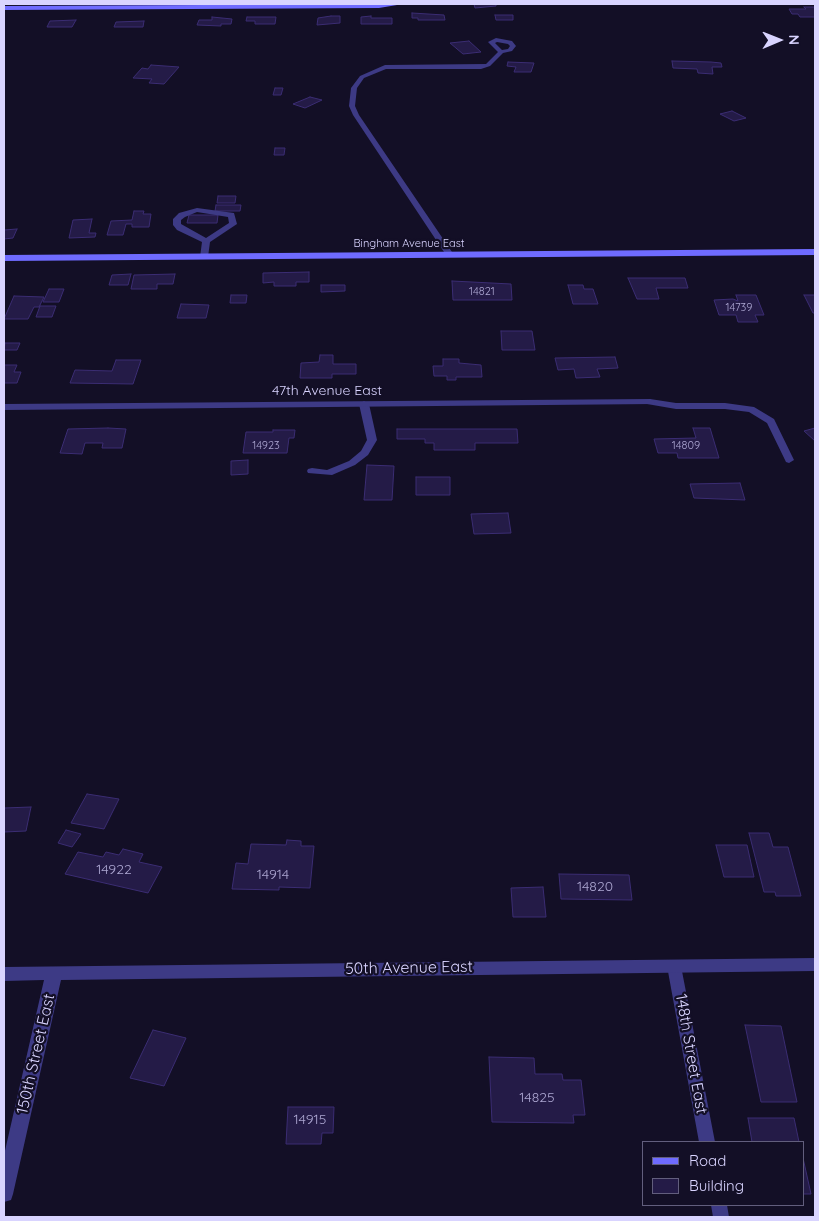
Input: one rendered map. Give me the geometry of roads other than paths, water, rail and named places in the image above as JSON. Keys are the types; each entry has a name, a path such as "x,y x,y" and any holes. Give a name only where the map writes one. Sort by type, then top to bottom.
{"street":[{"path":"178,7 186,4"},
{"path":"4,8 54,6 379,6 400,4"},
{"name":"Bingham Avenue East","path":"4,258 815,252"},
{"name":"47th Avenue East","path":"4,407 650,402"},
{"name":"50th Avenue East","path":"4,974 815,964"},
{"name":"150th Street East","path":"4,1194 54,974"}],"lane":[{"path":"450,255 356,116 352,106 354,88 362,77 385,67 481,67 488,65 501,52"},
{"path":"197,210 231,214 233,224 206,241 180,228 177,219 182,215 197,210"},
{"path":"204,257 206,241"},
{"path":"650,402 676,406 725,406 751,409 771,421 789,460"},
{"path":"312,471 328,473 352,463 365,453 372,440 364,404"},
{"name":"148th Street East","path":"674,966 707,1141"}]}
